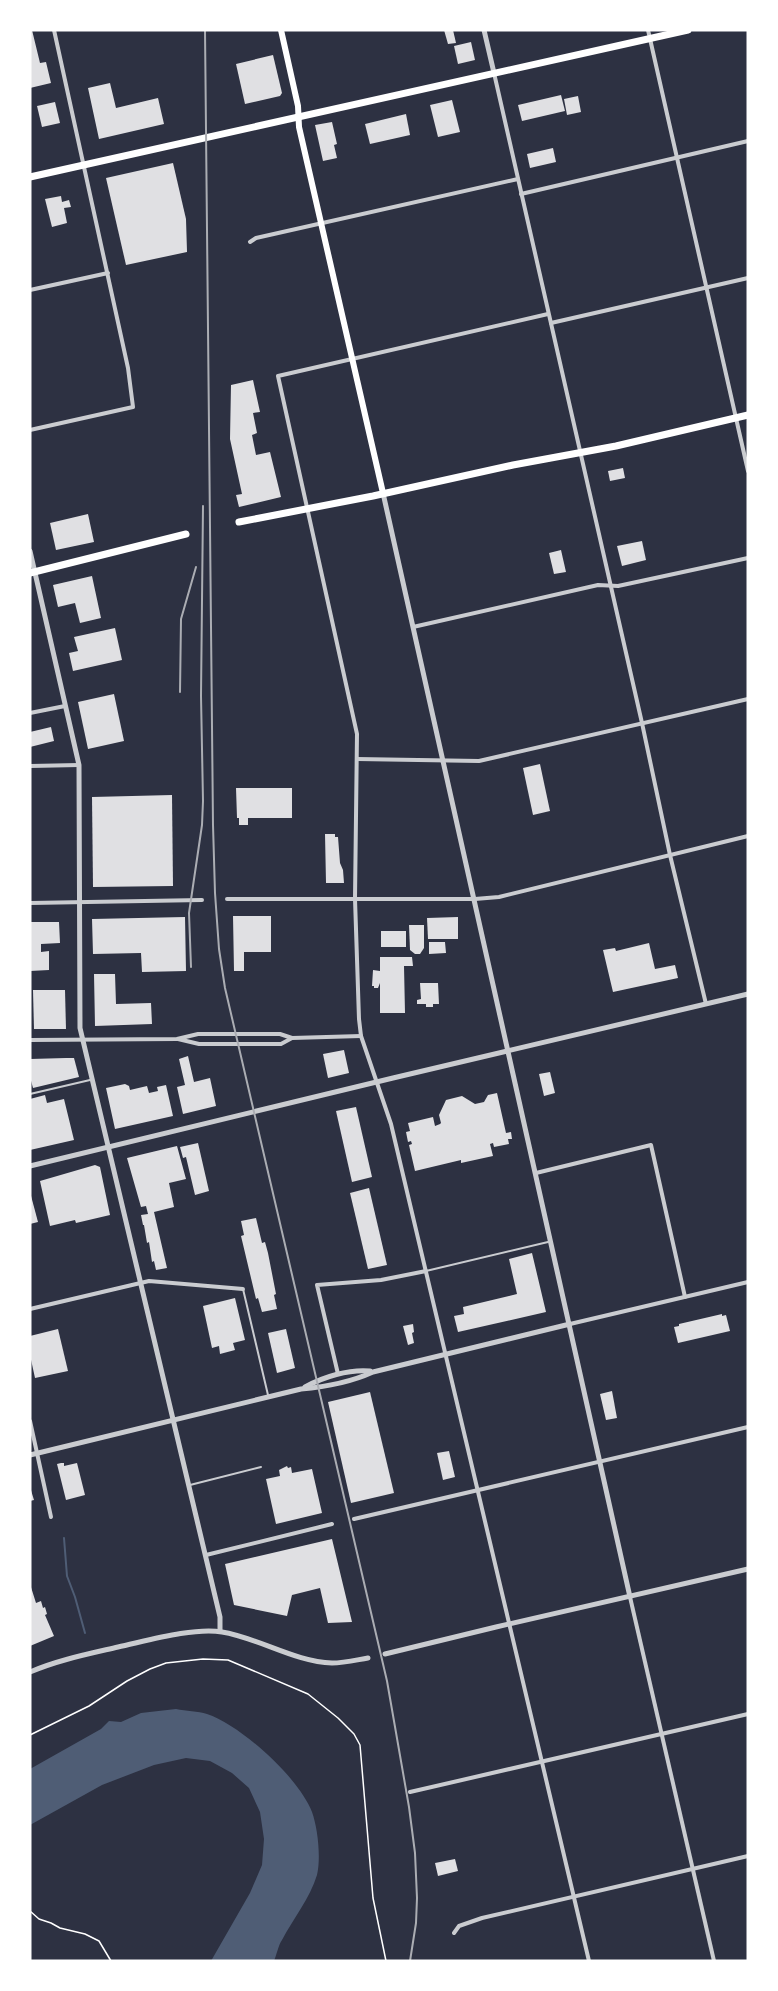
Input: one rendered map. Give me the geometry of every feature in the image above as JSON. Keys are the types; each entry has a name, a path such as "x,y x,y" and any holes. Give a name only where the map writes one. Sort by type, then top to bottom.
{"main road":[{"path":"281,30 300,117 299,127 383,493"},
{"path":"30,177 688,30"},
{"path":"239,522 308,510 616,446 748,415"},
{"path":"32,572 186,534"}],"street":[{"path":"30,430 133,407 128,368 54,30"},
{"path":"484,30 611,585 670,855 706,1004"},
{"path":"648,30 748,471"},
{"path":"521,194 748,141"},
{"path":"250,242 256,238 518,179"},
{"path":"30,290 108,273"},
{"path":"551,323 748,278"},
{"path":"548,314 278,376 357,734 355,899 361,1036 391,1124 589,1961"},
{"path":"383,493 475,899 507,1052 714,1961"},
{"path":"30,551 32,572 79,765 80,1020 83,1040 206,1555 220,1617 219,1631"},
{"path":"413,627 598,585 618,586 748,558"},
{"path":"357,759 478,761 748,699"},
{"path":"30,713 66,706"},
{"path":"30,766 79,765"},
{"path":"227,899 475,899 499,897 748,836"},
{"path":"30,903 202,900"},
{"path":"30,1167 748,994"},
{"path":"30,1040 177,1039 198,1034 280,1034 292,1038 361,1036"},
{"path":"177,1039 199,1044 281,1044 292,1038"},
{"path":"536,1173 651,1145 685,1297"},
{"path":"338,1375 317,1285 372,1281 426,1271"},
{"path":"30,1309 154,1281 243,1289"},
{"path":"30,1455 301,1389 318,1388 445,1354 748,1282"},
{"path":"301,1389 316,1381 338,1375 360,1370 373,1372"},
{"path":"30,1421 51,1517"},
{"path":"354,1519 748,1427"},
{"path":"206,1555 332,1524"},
{"path":"386,1654 748,1569"},
{"path":"30,1672 46,1665 136,1643 190,1633 219,1631 256,1640 296,1656 331,1663 368,1658"},
{"path":"410,1792 748,1713"},
{"path":"454,1933 459,1926 482,1918 748,1856"}],"lane":[{"path":"30,1094 93,1079"},
{"path":"426,1271 551,1242"},
{"path":"243,1289 269,1397"},
{"path":"189,1485 261,1467"}],"path":[{"path":"30,1735 89,1706 127,1681 166,1663 203,1659 228,1660 308,1694 338,1718 354,1734 360,1745 373,1898 386,1961"},
{"path":"30,1911 39,1919 99,1941 111,1961"}],"water":[{"path":"176,1709 207,1714 221,1720 252,1741 295,1784 312,1812 318,1844 317,1875 306,1900 281,1942 274,1961 211,1961 250,1893 262,1865 264,1839 260,1812 249,1788 232,1773 210,1761 186,1758 154,1765 102,1785 30,1825 30,1769 101,1729 109,1721 121,1722 141,1713"}],"building":[{"path":"30,30 32,30 40,63 46,62 51,83 30,88"},
{"path":"444,30 453,30 456,43 448,44"},
{"path":"471,42 475,60 458,64 454,46"},
{"path":"273,55 282,93 280,96 245,104 236,64"},
{"path":"110,83 116,108 158,98 164,124 99,139 88,88"},
{"path":"561,95 565,111 522,121 518,105"},
{"path":"578,96 581,112 567,115 564,99"},
{"path":"452,100 460,132 438,137 430,105"},
{"path":"55,102 60,123 42,127 37,106"},
{"path":"406,114 410,135 370,144 365,124"},
{"path":"332,122 337,144 334,145 337,158 323,161 315,125"},
{"path":"553,148 556,162 530,168 527,154"},
{"path":"173,163 186,219 187,252 126,265 106,178"},
{"path":"61,196 62,202 69,200 71,207 64,208 67,223 52,227 45,199"},
{"path":"253,380 260,412 253,413 257,433 252,435 256,455 270,452 281,497 239,507 236,495 242,494 230,439 231,385"},
{"path":"623,468 625,478 610,481 608,471"},
{"path":"88,514 94,542 56,550 50,523"},
{"path":"642,541 646,560 622,566 617,546"},
{"path":"561,550 566,572 554,574 549,553"},
{"path":"92,576 101,618 80,623 75,603 58,607 53,585"},
{"path":"115,628 122,660 73,671 69,653 78,651 74,637"},
{"path":"114,694 124,741 88,749 78,702"},
{"path":"51,727 54,741 30,747 30,732"},
{"path":"540,764 550,811 533,815 523,768"},
{"path":"236,788 292,788 292,818 248,818 248,825 239,825"},
{"path":"172,795 173,886 93,887 92,797"},
{"path":"325,834 335,834 335,837 338,837 344,883 326,883"},
{"path":"233,916 271,916 271,952 244,952 244,971 234,971"},
{"path":"185,917 186,971 142,972 141,953 93,954 92,919"},
{"path":"458,917 458,939 428,939 427,918"},
{"path":"30,922 59,922 60,943 41,944 41,952 49,951 49,970 30,971"},
{"path":"409,925 424,925 424,948 420,954 415,954 410,950"},
{"path":"381,931 406,931 406,947 381,947"},
{"path":"429,942 445,942 446,953 429,954"},
{"path":"649,943 655,969 675,965 678,978 613,992 603,950 615,948 616,951"},
{"path":"380,957 412,957 413,966 404,966 405,1013 380,1013 380,983 378,988 372,986 373,970 380,971"},
{"path":"94,974 115,974 116,1004 151,1003 152,1024 95,1026"},
{"path":"420,983 438,983 439,1004 426,1007 426,1004 417,1004 417,1000 421,999"},
{"path":"33,990 65,990 66,1029 34,1029"},
{"path":"344,1050 349,1073 328,1078 323,1054"},
{"path":"188,1056 194,1082 210,1078 216,1106 183,1114 177,1087 185,1085 179,1059"},
{"path":"74,1058 79,1077 33,1088 30,1077 30,1059"},
{"path":"550,1072 555,1093 544,1096 539,1074"},
{"path":"125,1084 130,1090 147,1086 149,1093 158,1091 157,1087 166,1085 173,1116 115,1129 106,1088"},
{"path":"497,1093 506,1133 511,1132 512,1139 508,1139 509,1144 494,1147 493,1143 490,1144 493,1156 461,1163 461,1160 415,1171 409,1145 412,1144 411,1141 408,1142 406,1132 410,1131 408,1123 433,1117 435,1126 441,1123 439,1115 446,1100 462,1096 475,1104 484,1102 488,1095"},
{"path":"45,1095 47,1103 64,1099 74,1140 30,1150 30,1099"},
{"path":"356,1107 372,1177 352,1182 336,1111"},
{"path":"198,1143 209,1191 195,1195 186,1157 183,1158 180,1147"},
{"path":"177,1146 186,1179 169,1183 174,1207 154,1212 167,1268 156,1270 141,1215 148,1214 146,1206 141,1207 127,1158"},
{"path":"95,1165 100,1167 110,1215 50,1226 40,1181"},
{"path":"369,1188 387,1265 368,1269 350,1193"},
{"path":"30,1192 38,1222 30,1224"},
{"path":"256,1218 262,1243 265,1242 268,1253 277,1309 262,1312 258,1298 256,1299 241,1236 244,1235 241,1221"},
{"path":"532,1253 546,1312 458,1332 454,1316 464,1314 463,1307 517,1294 509,1259"},
{"path":"235,1298 245,1340 233,1343 235,1350 220,1354 219,1346 212,1348 203,1306"},
{"path":"722,1314 722,1316 726,1315 730,1331 678,1343 674,1327"},
{"path":"413,1324 414,1343 408,1345 403,1326"},
{"path":"58,1329 68,1371 35,1378 30,1355 30,1336"},
{"path":"286,1329 295,1368 277,1373 268,1333"},
{"path":"612,1391 617,1418 606,1420 600,1394"},
{"path":"370,1392 394,1493 351,1503 328,1402"},
{"path":"449,1451 455,1477 443,1480 437,1453"},
{"path":"64,1463 64,1466 77,1463 85,1495 66,1500 57,1464"},
{"path":"287,1466 291,1467 292,1473 312,1469 322,1513 276,1524 266,1479 280,1476 279,1470"},
{"path":"30,1487 34,1500 30,1501"},
{"path":"332,1539 352,1622 328,1623 320,1588 292,1595 287,1616 234,1605 225,1564"},
{"path":"30,1584 36,1603 41,1601 43,1608 45,1607 47,1614 45,1615 54,1636 30,1646"},
{"path":"455,1859 458,1871 438,1876 435,1863"}],"waterway":[{"path":"64,1538 67,1576 85,1633"}],"railway":[{"path":"205,30 213,825 219,949 225,988 387,1681 415,1853 416,1923 410,1961"},
{"path":"191,967 189,913 202,825 203,801 201,696 203,506"},
{"path":"180,692 181,619 196,567"}]}
